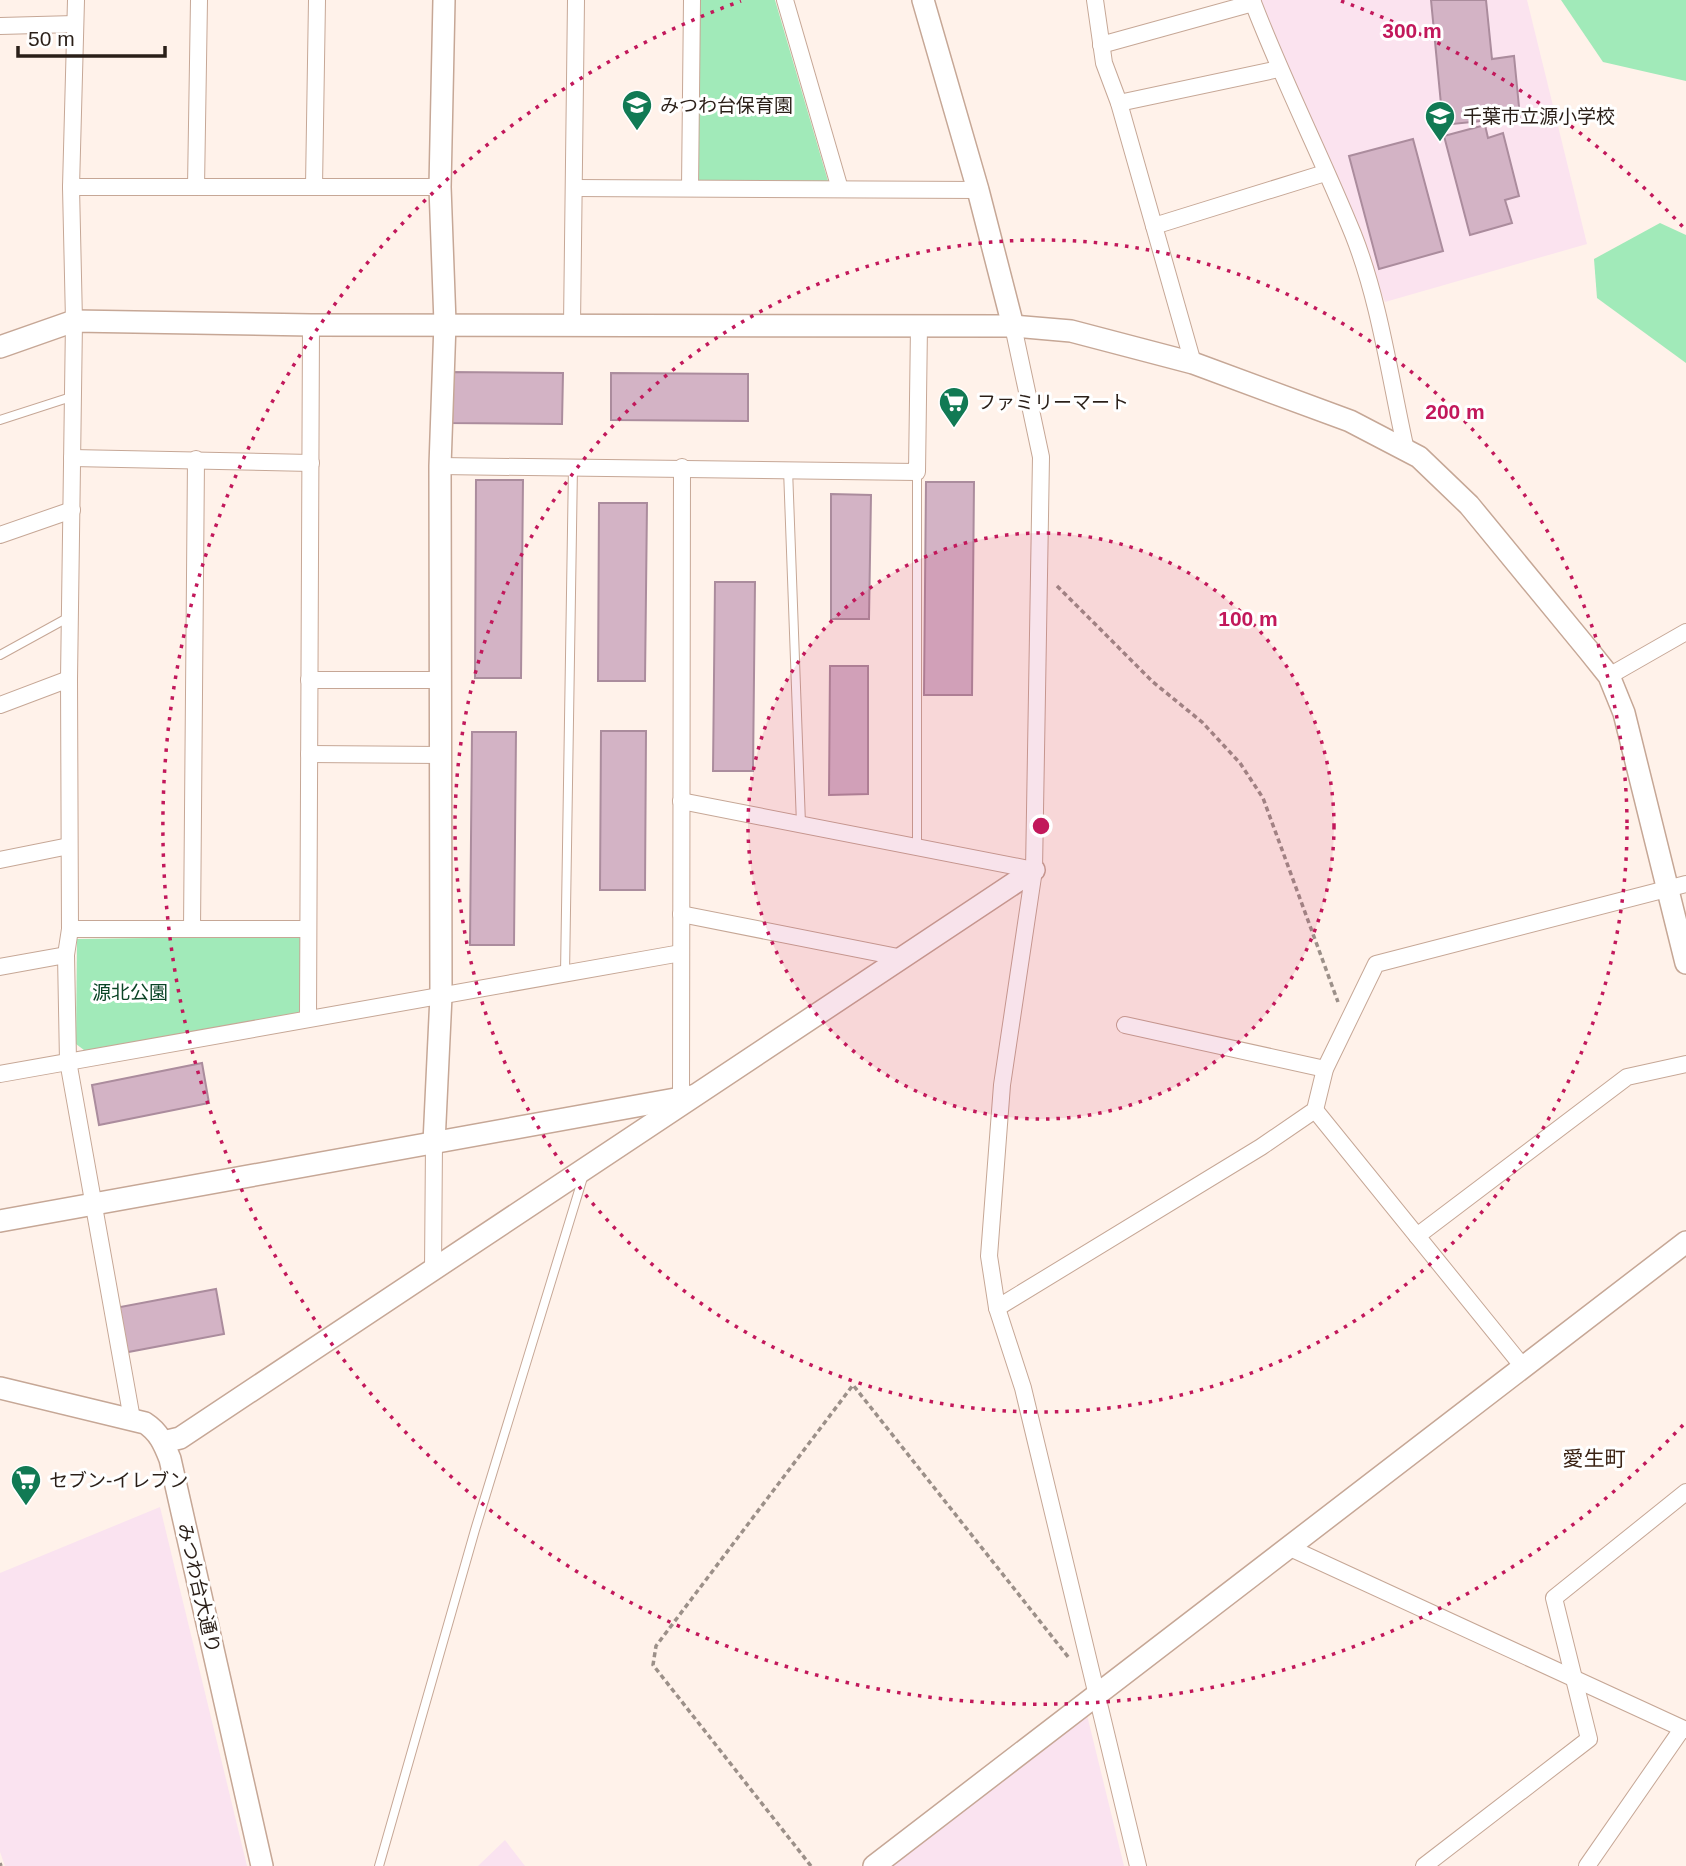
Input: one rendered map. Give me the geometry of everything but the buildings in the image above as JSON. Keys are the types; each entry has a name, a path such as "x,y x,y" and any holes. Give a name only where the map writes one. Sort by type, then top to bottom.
{"street":[{"path":"76,0 71,187 74,321 69,679 70,929 66,955 68,1061 132,1419"},
{"path":"196,187 199,0"},
{"path":"314,186 317,0"},
{"path":"433,1270 434,1143 441,996 440,466 445,323 440,187 444,0"},
{"path":"572,325 576,0"},
{"path":"690,188 692,0"},
{"path":"785,0 840,189"},
{"path":"923,0 978,190 1013,326 1041,457 1034,870 1002,1085 989,1256 997,1308 1023,1388 1138,1866"},
{"path":"1095,0 1104,63 1119,103 1193,363"},
{"path":"1101,45 1252,1 1294,104 1353,235 1374,302 1406,450"},
{"path":"0,26 75,24"},
{"path":"1119,103 1279,69"},
{"path":"1154,226 1325,173"},
{"path":"71,187 440,187"},
{"path":"574,188 978,190"},
{"path":"0,347 74,321 311,325 445,323 1013,326 1071,331 1193,363 1350,421 1419,457 1469,505 1608,676 1624,713 1677,887 1686,963"},
{"path":"308,1018 311,325"},
{"path":"440,466 917,472 919,326"},
{"path":"72,458 311,463"},
{"path":"192,929 195,459"},
{"path":"682,467 681,953 691,1096"},
{"path":"0,535 72,510"},
{"path":"1608,676 1686,632"},
{"path":"0,705 69,679"},
{"path":"309,680 440,680"},
{"path":"309,754 441,755"},
{"path":"681,801 1034,870"},
{"path":"0,860 69,846"},
{"path":"0,1388 132,1419 156,1430 163,1442 180,1438 1034,870"},
{"path":"997,1308 1261,1147 1315,1110 1325,1069 1376,964 1677,887"},
{"path":"681,914 903,958"},
{"path":"70,929 308,929"},
{"path":"0,1074 681,953"},
{"path":"0,967 66,955"},
{"path":"1125,1025 1325,1069"},
{"path":"1417,1236 1627,1077 1686,1064"},
{"path":"0,1221 691,1096"},
{"path":"1315,1110 1524,1368"},
{"path":"874,1866 1686,1242"},
{"name":"みつわ台大通り","path":"163,1442 170,1459 262,1866"},
{"path":"1424,1866 1589,1739 1554,1598 1686,1492"},
{"path":"1288,1547 1684,1730 1587,1866"}],"lane":[{"path":"0,421 71,397"},
{"path":"565,974 573,466"},
{"path":"788,469 801,824"},
{"path":"917,472 917,848"},
{"path":"0,655 71,615"},
{"path":"379,1866 475,1530 585,1171"}],"path":[{"path":"1039,567 1153,682 1202,722 1240,763 1263,798 1276,841 1299,891 1346,1022"},
{"path":"811,1866 653,1665 656,1646 853,1385 1072,1663"}],"shaded area":[{"name":"千葉市立源小学校","path":"1259,0 1527,0 1587,244 1385,302"},
{"path":"160,1507 247,1866 5,1866 0,1852 0,1573"},
{"path":"1087,1715 1124,1866 890,1866"},
{"path":"505,1840 525,1866 478,1866"}],"green space":[{"path":"698,0 775,0 828,181 698,180"},
{"path":"1561,0 1686,0 1686,81 1603,62"},
{"path":"1660,223 1686,235 1686,363 1597,298 1594,259"},
{"name":"源北公園","path":"302,936 300,1011 294,1017 88,1053 76,1044 77,939"}],"place":[{"name":"みつわ台保育園","path":"637,132"},
{"name":"千葉市立源小学校","path":"1440,143"},
{"name":"ファミリーマート","path":"954,429"},
{"name":"セブン-イレブン","path":"26,1507"}],"district":[{"name":"愛生町","path":"1594,1458"}]}
